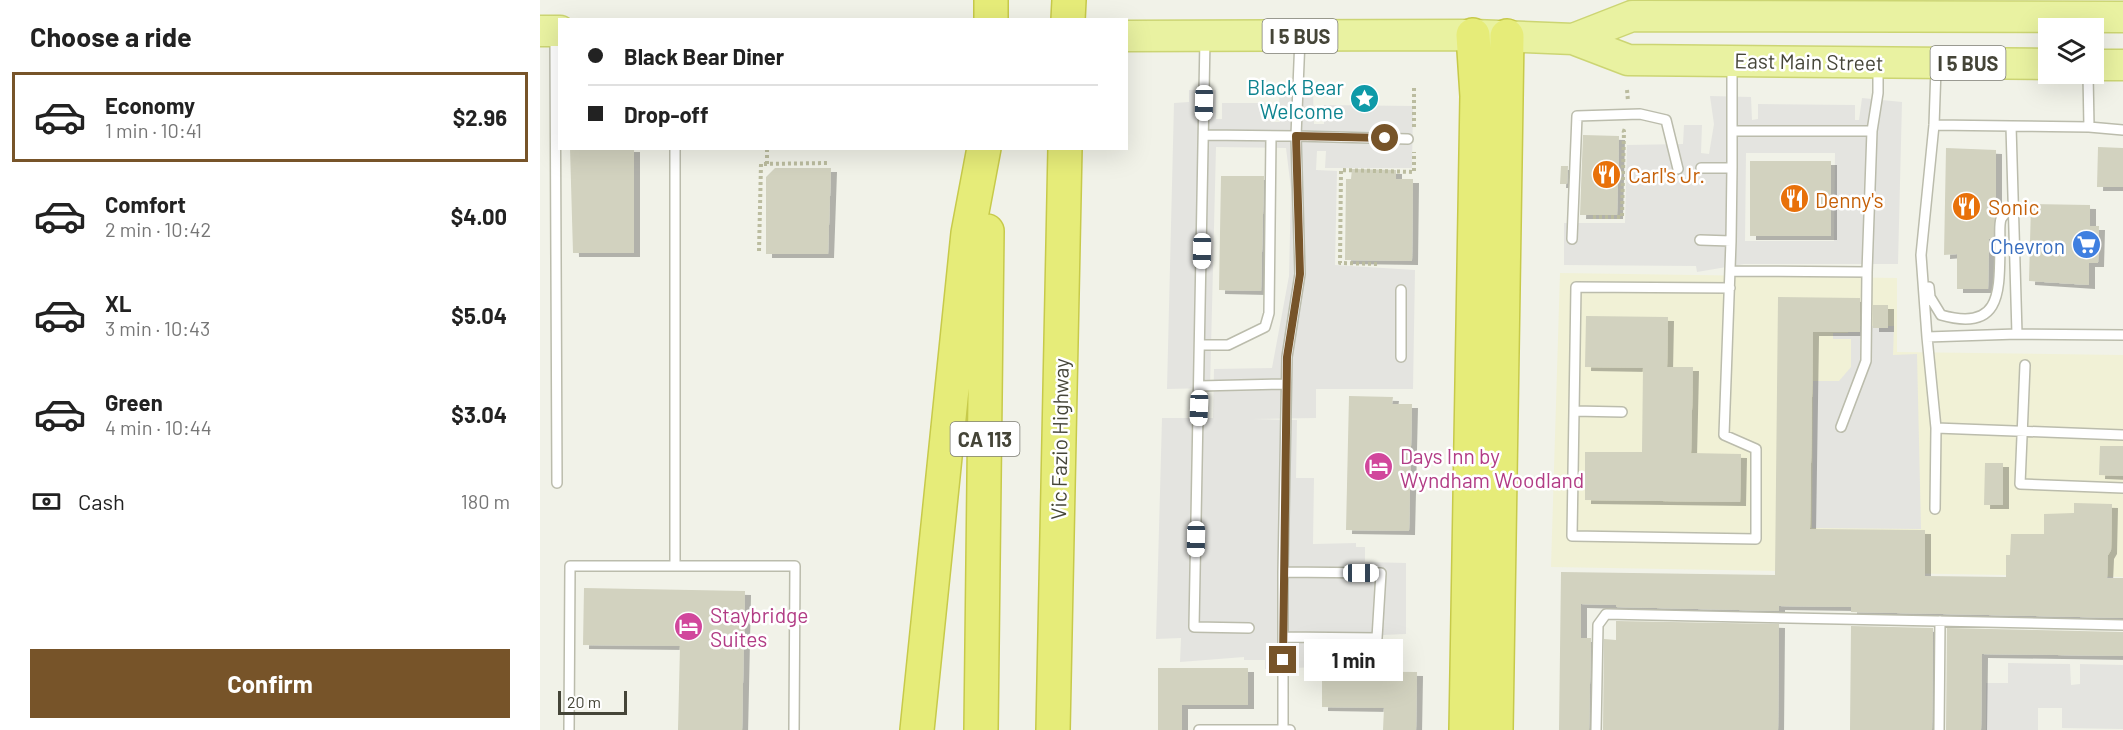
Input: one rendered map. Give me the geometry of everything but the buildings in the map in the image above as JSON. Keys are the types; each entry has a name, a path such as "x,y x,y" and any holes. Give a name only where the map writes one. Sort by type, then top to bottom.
{"highway":[{"path":"991,18 992,0"},
{"path":"1068,18 1069,0"},
{"path":"1466,730 1477,96 1473,35"},
{"path":"1496,730 1507,36"},
{"path":"917,730 968,233 986,150"},
{"name":"CA 113","path":"981,730 986,150"},
{"name":"Vic Fazio Highway","path":"1054,723 1065,150"}],"main road":[{"name":"East Main Street","path":"1573,39 1632,16 2123,17"},
{"path":"1732,60 1758,33 1816,33 1870,16"},
{"name":"East Main Street","path":"1128,36 1507,36 1573,39 1628,60 2038,64"},
{"path":"2104,65 2123,65"}],"lane":[{"path":"551,31 557,483"},
{"path":"1205,36 1194,627 1249,628"},
{"path":"1283,730 1287,357 1300,274 1296,136 1300,36"},
{"path":"1730,288 1576,287 1572,536 1755,539 1756,449 1724,435 1731,271 1732,60"},
{"path":"1841,427 1866,361 1872,131 1878,93 1878,62"},
{"path":"1935,509 1936,428 1921,255 1934,125 1936,63"},
{"path":"2088,84 2089,127"},
{"path":"1572,238 1577,116 1640,114 1666,120 1678,169"},
{"path":"1934,125 2089,127 2123,130"},
{"path":"2011,126 2017,334"},
{"path":"1732,131 1872,131"},
{"path":"1204,135 1411,137"},
{"path":"1200,345 1228,345 1265,327 1269,313 1271,136"},
{"path":"675,150 675,565"},
{"path":"1701,168 1732,168"},
{"path":"1925,219 1930,297 1941,315 1957,320 1975,319 1987,314 1999,294 2001,220 2013,204"},
{"path":"1700,240 1731,241"},
{"path":"1731,271 1867,272"},
{"path":"1401,290 1401,357"},
{"path":"1927,337 2017,334 2123,335"},
{"path":"2025,365 2020,484 2123,488"},
{"path":"1199,386 1286,384"},
{"path":"1574,411 1622,412"},
{"path":"1936,428 2123,435"},
{"path":"569,730 570,566 675,565 795,566 794,730"},
{"path":"1283,572 1381,573 1377,638 1283,637"},
{"path":"1596,730 1598,625 1606,614 2123,625"},
{"path":"1940,621 1940,730"},
{"path":"1199,730 1290,730"}],"path":[{"path":"1411,137 1414,88"},
{"path":"1575,129 1624,130 1622,217 1593,217"},
{"path":"1377,264 1340,263 1341,170 1414,172 1414,148"},
{"path":"767,150 767,164"},
{"path":"759,251 761,164 829,163"}],"shaded area":[{"path":"1189,90 1216,90 1216,119 1222,119 1222,103 1271,103 1271,122 1280,122 1279,91 1313,91 1314,124 1324,124 1324,105 1413,106 1412,168 1325,168 1326,151 1317,151 1316,170 1337,171 1335,265 1415,270 1413,389 1316,389 1316,418 1252,419 1297,420 1296,478 1314,478 1313,544 1356,543 1356,547 1365,547 1365,562 1406,563 1406,634 1382,635 1382,665 1265,669 1265,660 1244,660 1244,657 1180,662 1181,638 1156,639 1162,418 1213,418 1214,369 1272,368 1289,276 1291,189 1286,148 1216,147 1210,388 1167,389 1174,103 1189,102"},
{"path":"1710,96 1751,97 1752,120 1758,119 1758,104 1855,105 1855,120 1859,120 1862,98 1902,102 1898,264 1744,264 1697,272 1696,266 1564,265 1564,223 1625,223 1627,145 1683,144 1684,125 1702,125 1701,153 1709,154 1714,124","holes":["1746,153 1835,153 1834,241 1745,241"]},
{"path":"1560,273 1897,278 1897,352 2123,355 2123,577 1551,567"},
{"path":"1849,326 1894,326 1893,355 1917,354 1921,529 1812,528 1813,381 1839,381 1851,367 1851,339 1833,339 1833,333 1848,333"},
{"path":"2008,663 2070,664 2071,685 2080,684 2080,664 2123,665 2123,729 2062,728 2062,708 2038,708 2038,730 1986,730 1986,683 2008,683"}],"place":[{"name":"Black Bear Welcome","path":"1365,98"},
{"name":"Carl's Jr.","path":"1607,174"},
{"name":"Denny's","path":"1794,199"},
{"name":"Sonic","path":"1967,206"},
{"name":"Chevron","path":"2086,245"},
{"name":"Days Inn by Wyndham Woodland","path":"1379,467"},
{"name":"Staybridge Suites","path":"689,626"}],"route":[{"path":"1283,660 1287,357 1300,274 1296,136 1385,138"}]}
